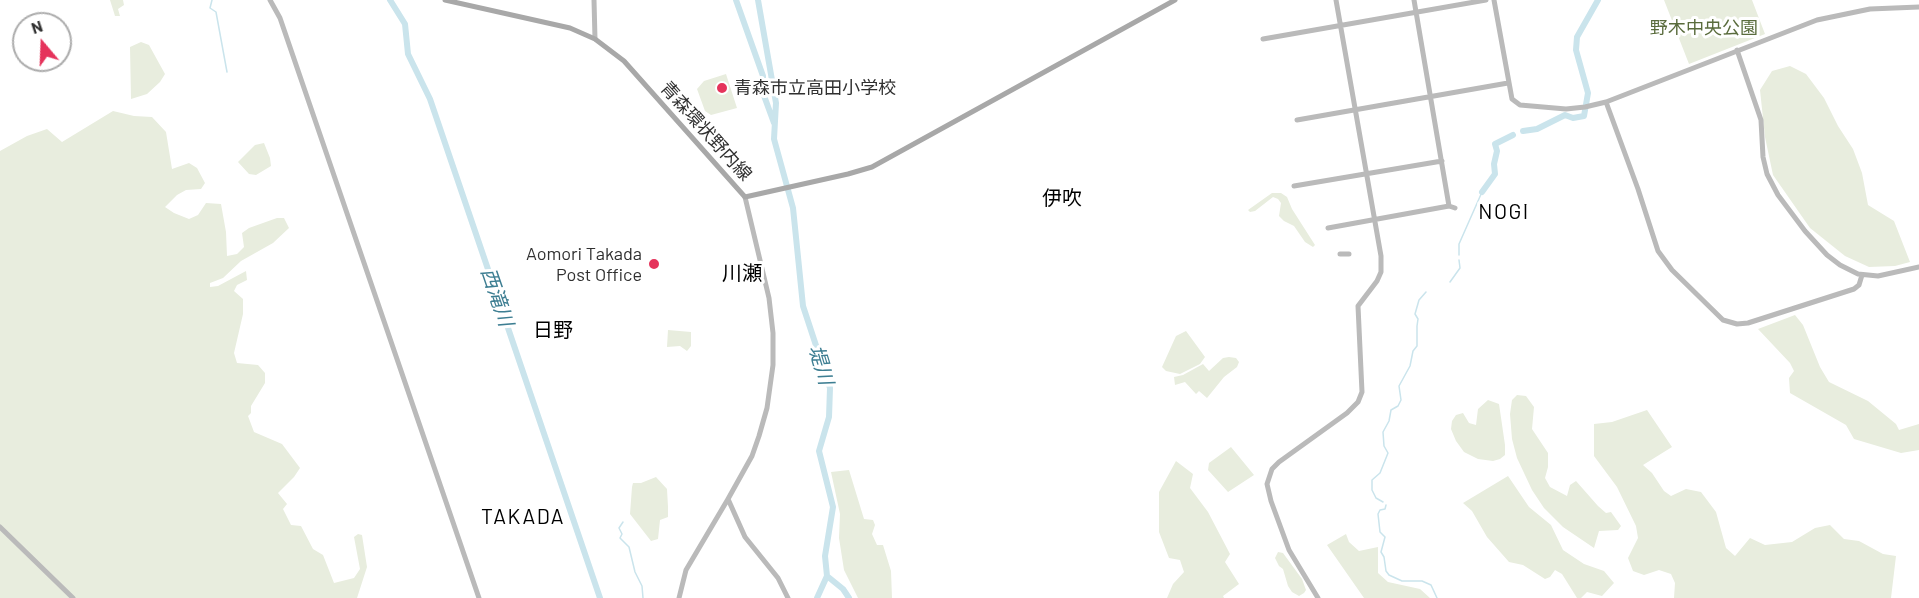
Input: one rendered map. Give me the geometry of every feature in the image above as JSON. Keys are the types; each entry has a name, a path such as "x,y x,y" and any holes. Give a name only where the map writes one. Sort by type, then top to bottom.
{"main road":[{"name":"青森環状野内線","path":"445,0 570,28 595,39 624,61 745,197 872,167 1175,0"}],"street":[{"path":"270,0 280,18 479,598"},
{"path":"594,0 595,39"},
{"path":"1318,598 1285,541 1269,494 1268,477 1279,462 1353,408 1360,397 1362,392 1357,311 1360,302 1382,272 1381,255 1336,0"},
{"path":"1328,228 1452,207 1413,0"},
{"path":"1263,39 1486,0"},
{"path":"1494,0 1511,97 1516,104 1556,108 1580,107 1606,102 1809,22 1870,9 1919,7"},
{"path":"1737,50 1761,120 1763,157 1772,185 1805,231 1840,265 1862,275 1890,275 1919,267"},
{"path":"1297,120 1508,83"},
{"path":"1606,102 1658,251 1672,270 1723,320 1737,324 1748,323 1854,288 1858,285 1862,275"},
{"path":"1294,186 1442,161"},
{"path":"679,598 686,570 752,456 767,408 773,376 773,333 769,298 745,197"},
{"path":"1340,254 1349,254"},
{"path":"728,499 745,537 778,578 788,598"},
{"path":"0,527 74,598"}],"green space":[{"path":"110,0 123,0 124,5 118,9 120,16 115,16"},
{"name":"野木中央公園","path":"1664,0 1752,0 1765,34 1689,64"},
{"path":"141,42 149,45 165,74 147,94 131,99 130,47"},
{"path":"1790,66 1806,74 1824,98 1853,149 1862,173 1868,205 1894,221 1910,262 1895,266 1869,267 1845,256 1810,228 1773,175 1765,137 1760,90 1772,71"},
{"path":"726,74 737,108 711,115 705,111 697,89 704,81"},
{"path":"113,111 152,117 166,132 172,169 189,163 197,168 205,183 201,189 186,190 165,207 189,219 198,215 206,203 221,204 227,256 237,254 244,247 242,233 249,228 277,218 284,218 289,228 273,243 241,261 223,278 210,283 210,287 218,286 246,271 247,280 237,285 234,291 243,299 243,314 234,353 237,363 258,365 265,373 265,383 251,406 251,413 248,416 254,432 282,444 300,468 278,493 287,504 283,509 291,525 301,526 313,549 323,555 334,583 354,578 360,569 354,537 358,534 362,535 367,567 357,598 0,598 0,151 27,136 47,129 62,142"},
{"path":"264,143 271,166 256,175 249,174 238,162 255,145"},
{"path":"1272,193 1281,193 1287,197 1315,245 1313,247 1305,242 1294,226 1279,216 1281,203 1278,199 1273,197 1255,211 1248,210"},
{"path":"1795,315 1803,325 1820,367 1829,382 1868,401 1896,424 1899,430 1919,424 1919,450 1901,453 1854,439 1846,425 1790,393 1789,378 1794,371 1790,363 1758,329"},
{"path":"668,330 691,332 691,346 687,351 680,346 667,347"},
{"path":"1186,331 1205,357 1200,364 1180,374 1166,371 1162,367 1176,336"},
{"path":"1223,358 1236,358 1239,362 1237,367 1224,377 1207,398 1199,391 1196,394 1185,382 1175,385 1174,377 1183,375 1203,364 1209,371"},
{"path":"1517,395 1526,396 1534,407 1532,429 1548,453 1545,478 1550,487 1567,496 1570,485 1576,481 1598,506 1606,513 1611,512 1621,526 1618,530 1599,531 1594,548 1563,527 1544,508 1532,490 1517,458 1512,439 1510,414 1512,400"},
{"path":"1488,400 1499,404 1505,445 1505,455 1493,461 1478,459 1464,452 1451,429 1456,415 1463,413 1469,423 1476,425 1478,409"},
{"path":"1647,410 1672,447 1643,465 1652,473 1664,491 1671,496 1686,489 1701,492 1716,512 1726,548 1735,556 1750,538 1765,545 1792,542 1815,528 1830,525 1844,539 1859,541 1883,554 1896,556 1891,598 1674,598 1675,583 1671,574 1659,570 1644,575 1633,571 1628,558 1638,538 1636,526 1617,487 1594,456 1594,424 1612,422"},
{"path":"1231,447 1254,475 1228,492 1208,470 1209,463"},
{"path":"1176,461 1193,474 1190,488 1208,512 1230,554 1225,562 1239,584 1223,596 1224,598 1167,598 1173,584 1184,572 1180,560 1169,558 1159,532 1159,492"},
{"path":"849,470 864,519 873,520 875,525 872,534 877,545 883,545 891,571 892,598 858,598 844,570 839,538 840,514 831,472"},
{"path":"1508,476 1529,507 1551,525 1563,550 1584,564 1604,571 1614,583 1602,596 1587,592 1581,598 1577,598 1562,574 1555,570 1550,577 1545,579 1523,565 1509,562 1487,537 1472,511 1463,503"},
{"path":"656,477 667,489 668,517 660,520 658,539 651,541 630,514 632,487 633,483 641,483"},
{"path":"1346,534 1349,542 1359,551 1378,547 1378,573 1388,582 1420,589 1430,598 1364,598 1327,545"},
{"path":"1278,552 1283,553 1302,579 1306,590 1299,596 1288,586 1283,569 1275,558"}],"waterway":[{"path":"212,0 210,8 216,12 227,72"},
{"name":"西滝川","path":"390,0 405,24 408,54 430,99 600,598"},
{"name":"堤川","path":"736,0 763,76 763,93 774,123"},
{"name":"堤川","path":"758,0 776,103 774,139 793,208 803,306 830,388 829,417 819,451 833,507 825,556 827,576 843,589 849,598"},
{"path":"1523,131 1537,129 1565,115 1573,118 1584,116 1588,93 1576,50 1577,37 1598,0"},
{"path":"1482,192 1495,174 1494,164 1497,151 1495,144 1513,135"},
{"path":"1459,255 1459,244 1482,192"},
{"path":"1450,282 1460,268 1459,260"},
{"path":"1383,502 1376,498 1372,490 1372,480 1380,473 1388,453 1384,446 1383,432 1389,421 1391,410 1398,406 1401,400 1399,386 1410,366 1413,351 1417,346 1418,319 1415,314 1419,300 1426,292"},
{"path":"1386,505 1385,509 1380,510 1378,514 1380,532 1385,537 1381,552 1386,571 1389,575 1402,581 1422,581 1431,585 1437,598"},
{"path":"623,522 619,528 622,534 620,538 629,547 635,572 642,586 643,598"},
{"path":"817,598 827,576"}],"place":[{"name":"青森市立高田小学校","path":"722,88"},
{"name":"Aomori Takada Post Office","path":"654,264"}],"district":[{"name":"伊吹","path":"1062,198"},
{"name":"NOGI","path":"1504,212"},
{"name":"川瀬","path":"742,273"},
{"name":"日野","path":"553,330"},
{"name":"TAKADA","path":"523,517"}]}
